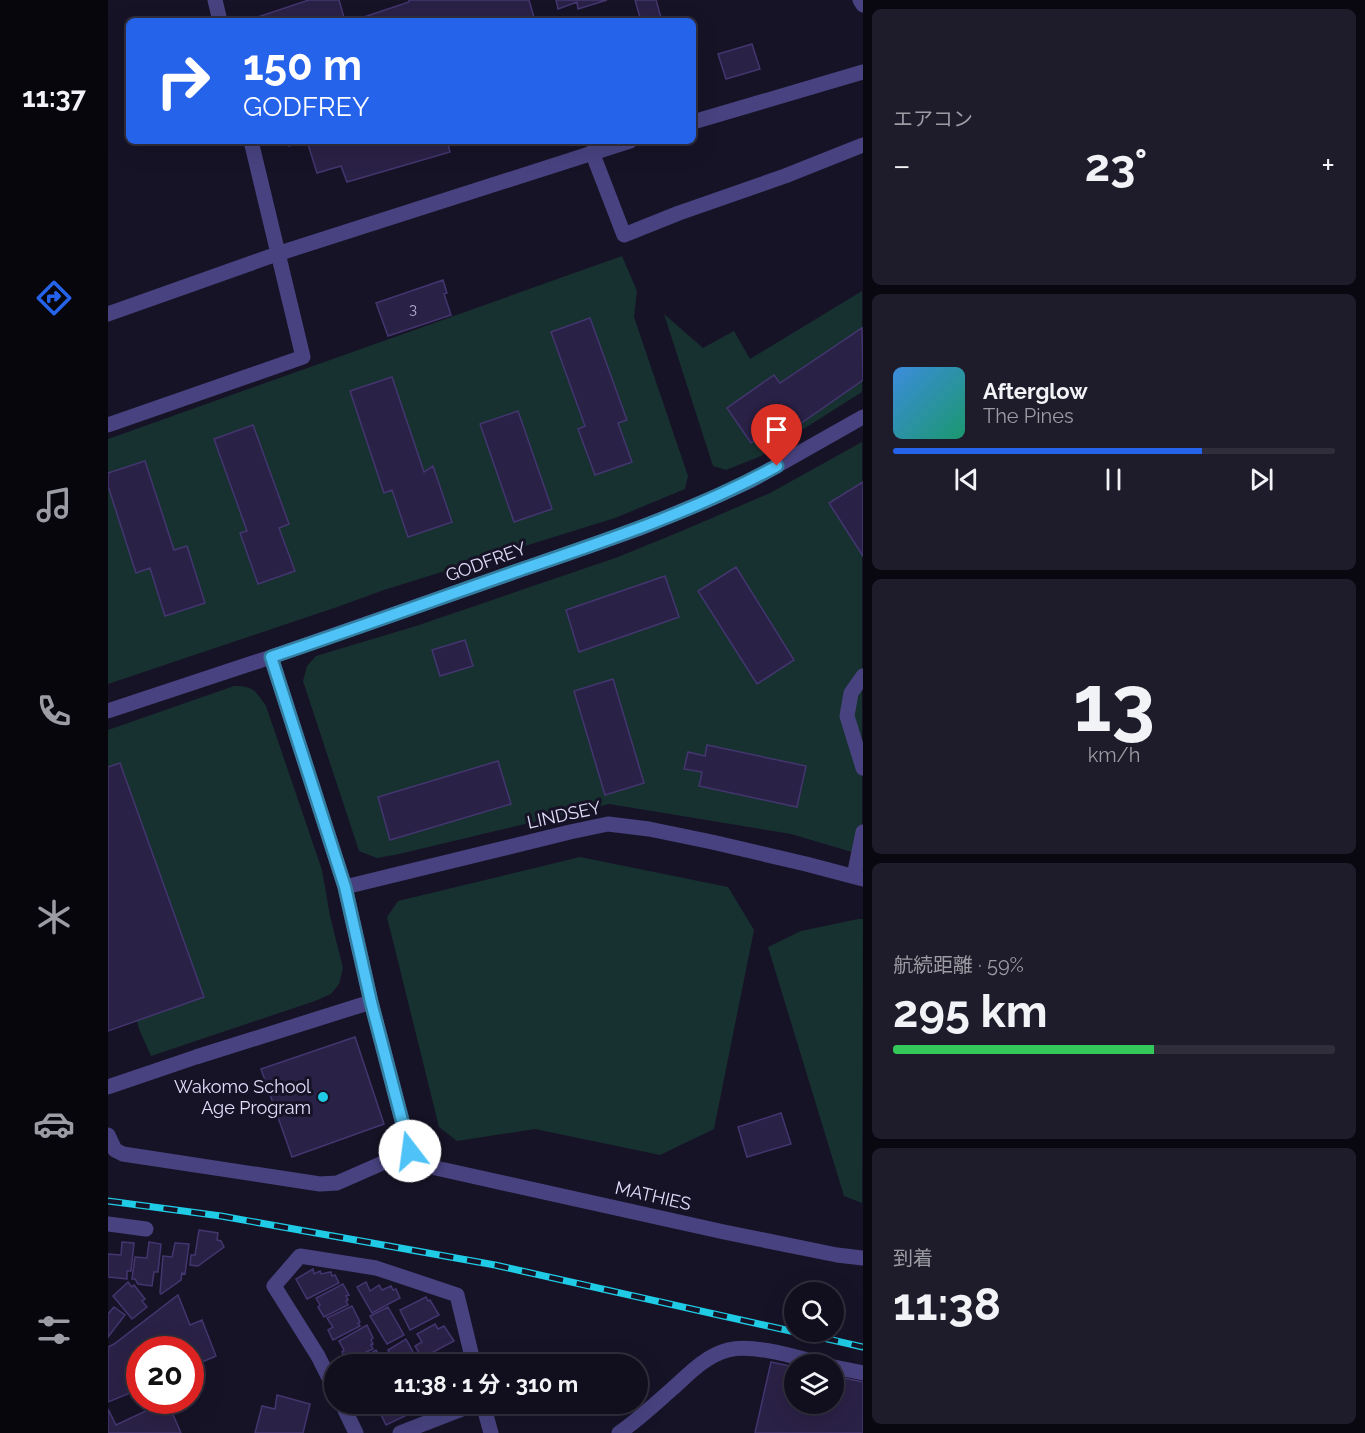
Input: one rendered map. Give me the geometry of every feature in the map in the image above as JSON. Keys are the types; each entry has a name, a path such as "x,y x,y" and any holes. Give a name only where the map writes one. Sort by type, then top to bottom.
{"street":[{"path":"215,0 219,18"},
{"path":"861,0 862,5"},
{"path":"696,121 862,72"},
{"path":"108,425 303,357 252,144"},
{"path":"108,314 277,254 620,144"},
{"path":"592,152 624,235 862,145"},
{"name":"GODFREY","path":"108,711 638,530 750,481 862,417"},
{"path":"108,1135 115,1150 123,1154 320,1184 337,1183 410,1151 371,1002 345,887 271,657"},
{"path":"862,675 851,693 848,716 862,768"},
{"name":"LINDSEY","path":"345,887 608,824 649,829 712,842 858,878"},
{"path":"858,878 862,832"},
{"path":"108,1087 371,1002"},
{"name":"MATHIES","path":"410,1151 436,1168 780,1244 837,1256 862,1258"},
{"path":"108,1224 146,1229"},
{"path":"324,1368 274,1286 300,1256 376,1268 457,1295 471,1354"},
{"path":"620,1433 638,1420 705,1359 729,1350 748,1348 784,1355"},
{"path":"844,1368 862,1373"},
{"path":"347,1414 356,1433"},
{"path":"400,1433 449,1414"},
{"path":"486,1414 491,1433"}],"green space":[{"path":"622,256 637,291 634,317 688,476 685,489 615,518 384,590 108,684 108,439"},
{"path":"862,291 862,392 761,456 726,470 713,466 664,314 703,348 734,331 750,359"},
{"path":"862,442 862,855 791,834 609,804 399,854 377,858 359,851 303,681 307,666 316,656 416,626 618,557 770,493"},
{"path":"234,686 253,690 266,706 322,870 330,916 343,968 339,984 331,994 151,1056 139,1029 108,899 108,730"},
{"path":"580,857 728,887 754,930 714,1129 660,1155 535,1129 457,1141 439,1127 387,917 398,901"},
{"path":"863,919 862,1203 844,1196 768,947 801,931"}],"building":[{"path":"309,0 339,0 344,18 255,18"},
{"path":"409,0 529,0 534,18 361,18 409,2"},
{"path":"556,0 607,0 578,9 577,2 558,9"},
{"path":"635,0 656,0 661,18 640,18"},
{"path":"752,44 760,69 726,79 718,54"},
{"path":"308,144 448,144 450,152 347,182 341,166 317,173"},
{"path":"443,280 447,293 444,294 451,315 388,336 376,303"},
{"path":"590,318 627,420 618,423 632,462 595,475 578,429 585,426 551,332"},
{"path":"862,328 863,380 797,426 790,416 751,443 727,408 774,375 780,383"},
{"path":"392,377 424,472 433,466 452,522 408,537 392,490 384,493 350,391"},
{"path":"518,411 552,509 514,522 480,424"},
{"path":"253,425 289,524 279,528 295,571 258,584 240,533 247,531 214,439"},
{"path":"145,461 174,550 187,546 205,603 165,616 150,568 136,573 108,486 108,473"},
{"path":"863,482 863,556 829,503"},
{"path":"736,567 794,660 757,684 698,591"},
{"path":"665,576 679,617 579,652 566,610"},
{"path":"465,640 473,666 440,676 432,650"},
{"path":"613,679 644,783 605,795 574,691"},
{"path":"707,745 806,766 797,807 699,786 702,772 684,769 688,752 705,756"},
{"path":"498,761 511,804 390,840 378,797"},
{"path":"120,763 204,997 108,1031 108,767"},
{"name":"Wakomo School Age Program","path":"355,1037 384,1124 292,1157 261,1069"},
{"path":"781,1113 791,1144 747,1157 738,1127"},
{"path":"199,1230 218,1233 217,1240 221,1241 224,1247 198,1266 190,1265 191,1255 195,1255"},
{"path":"122,1242 134,1243 131,1271 127,1271 127,1279 108,1277 108,1254 121,1255"},
{"path":"149,1242 161,1244 158,1272 154,1272 152,1286 138,1284 135,1279 132,1279 135,1257 147,1258"},
{"path":"175,1243 189,1244 185,1274 182,1273 181,1280 161,1294 163,1256 172,1257"},
{"path":"313,1269 314,1274 320,1271 321,1274 331,1272 339,1283 307,1299 296,1279"},
{"path":"128,1282 132,1287 134,1285 145,1299 142,1301 147,1307 132,1319 113,1296"},
{"path":"366,1282 370,1291 379,1285 382,1290 391,1286 393,1290 396,1289 400,1298 372,1313 357,1287"},
{"path":"343,1284 349,1295 346,1296 348,1305 324,1317 316,1298"},
{"path":"178,1295 190,1325 202,1320 216,1356 204,1361 204,1336 126,1336 126,1395 108,1402 108,1347"},
{"path":"426,1297 439,1315 410,1330 400,1310"},
{"path":"352,1306 360,1326 333,1340 328,1330 333,1327 327,1318"},
{"path":"114,1307 125,1315 108,1337 108,1314"},
{"path":"388,1307 404,1335 387,1344 370,1316"},
{"path":"435,1324 438,1329 444,1326 454,1341 430,1354 420,1354 415,1346 422,1342 417,1334"},
{"path":"367,1325 373,1338 371,1345 373,1349 362,1354 343,1354 344,1350 339,1341"},
{"path":"406,1339 414,1354 390,1354 388,1350"},
{"path":"771,1362 784,1365 784,1414 844,1414 844,1378 863,1382 863,1433 755,1433"},
{"path":"277,1395 310,1404 303,1433 255,1433 262,1406 275,1409"},
{"path":"108,1409 116,1425 139,1414 173,1414 181,1433 108,1433"},
{"path":"381,1414 409,1414 386,1425"}],"railway":[{"path":"108,1201 221,1216 495,1265 784,1330"},
{"path":"841,1342 863,1347"}],"place":[{"name":"Wakomo School Age Program","path":"323,1097"}],"route":[{"path":"410,1151 371,1002 345,887 271,657 638,530 750,481 777,466"}]}
